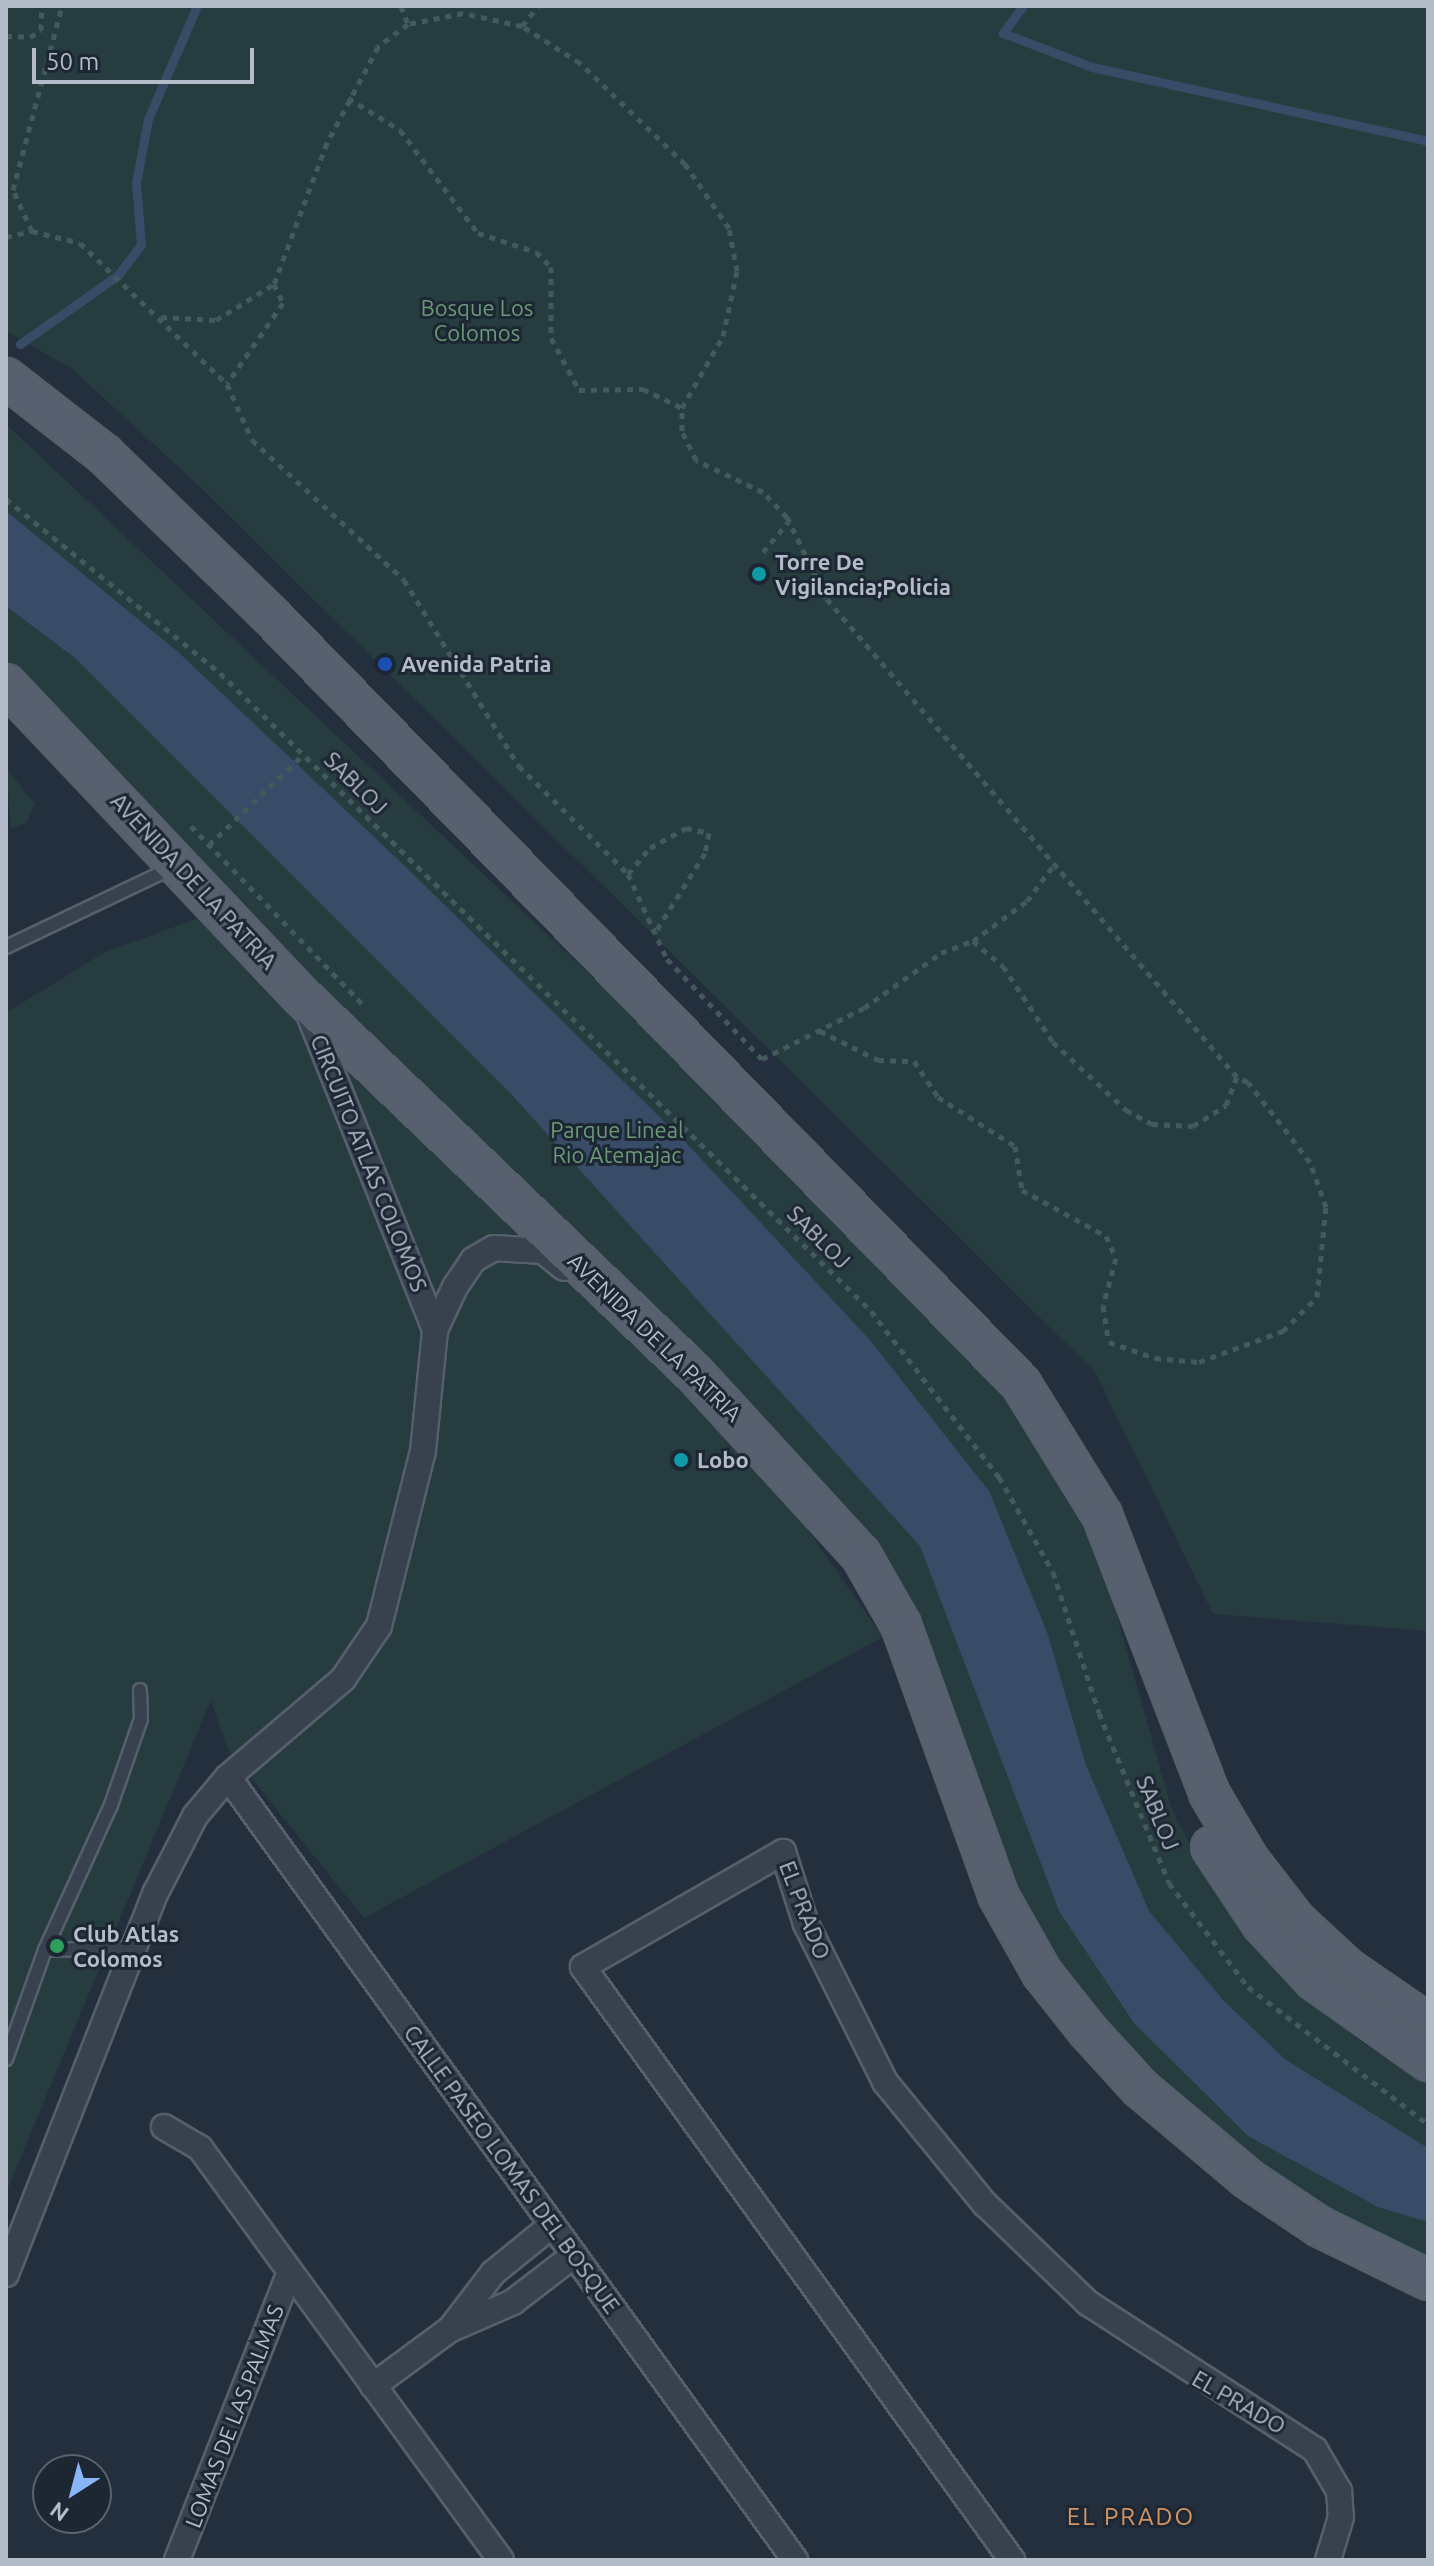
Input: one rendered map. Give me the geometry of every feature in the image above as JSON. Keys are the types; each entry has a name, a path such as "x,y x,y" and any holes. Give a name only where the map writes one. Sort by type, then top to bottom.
{"main road":[{"path":"6,378 104,454 262,607 952,1307 1066,1447 1102,1515 1209,1793 1248,1859 1296,1921 1348,1969 1428,2024"},
{"name":"AVENIDA DE LA PATRIA","path":"6,684 195,854 302,997 694,1373 861,1555 901,1625 998,1895 1042,1973 1088,2031 1140,2088 1248,2179 1333,2234 1428,2280"},
{"path":"1139,1613 1163,1735 1219,1863 1314,1980 1428,2061"}],"street":[{"name":"CIRCUITO ATLAS COLOMOS","path":"302,997 435,1330"},
{"name":"CIRCUITO ATLAS COLOMOS","path":"6,2274 133,1948 195,1816 228,1777 343,1679 379,1626 423,1451 435,1330 473,1260 520,1245 543,1251 694,1373"},
{"name":"CALLE PASEO LOMAS DEL BOSQUE","path":"228,1777 795,2560"},
{"name":"EL PRADO","path":"1012,2560 583,1967 783,1852 806,1924 894,2094 985,2204 1088,2303 1315,2450 1339,2491 1341,2517 1328,2560"},
{"name":"LOMAS DE LAS PALMAS","path":"164,2127 200,2148 501,2560"},
{"path":"449,2330 493,2273 552,2225"},
{"path":"373,2386 449,2330 513,2302 574,2255"},
{"name":"LOMAS DE LAS PALMAS","path":"177,2560 290,2272"}],"lane":[{"path":"6,947 195,854"},
{"path":"6,2059 45,1950 111,1805 141,1719 140,1690"},
{"path":"45,1950 133,1948"}],"path":[{"path":"6,36 30,37 44,18 42,6"},
{"path":"32,231 13,190 62,6"},
{"path":"401,6 408,24"},
{"path":"522,26 538,6"},
{"path":"161,317 216,320 274,284 348,98 378,47 408,24 463,13 522,26 580,63 685,164 729,228 737,271 723,336 682,408 682,431 696,460 763,492 789,521 826,598 1053,866 1237,1077 1248,1082 1284,1137 1310,1162 1326,1207 1317,1297 1283,1331 1199,1362 1155,1358 1109,1342 1103,1306 1116,1258 1106,1236 1022,1190 1015,1146 938,1097 914,1061 878,1060 819,1030"},
{"path":"44,18 57,22"},
{"path":"348,98 400,130 478,233 536,252 551,267 551,338 579,390 643,389 682,408"},
{"path":"6,237 32,231 80,243 161,317 227,384 252,440 404,580 519,766 628,874 667,959 762,1059 819,1030 941,953 973,941 1027,901 1053,866"},
{"path":"227,384 283,303 274,284"},
{"name":"SABLOJ","path":"6,499 220,673 871,1311 999,1477 1053,1572 1099,1713 1169,1883 1248,1987 1428,2124"},
{"path":"763,552 789,521"},
{"path":"195,854 304,754"},
{"path":"628,874 650,848 686,828 709,833 705,853 655,932"},
{"path":"973,941 1003,966 1053,1042 1126,1110 1152,1124 1193,1126 1226,1105 1237,1077"}],"green space":[{"name":"Bosque Los Colomos","path":"6,6 1428,6 1428,1631 1213,1614 1095,1372 198,485 71,368 6,331"},
{"name":"Parque Lineal Rio Atemajac","path":"6,424 844,1214 1009,1397 1093,1531 1172,1810 1219,1899 1280,1976 1367,2046 1428,2082 1428,2277 1166,2104 1013,1907 897,1593 587,1259 6,676"},
{"path":"6,768 35,804 26,823 11,828"},
{"path":"213,913 782,1493 883,1637 364,1918 227,1748 211,1700 6,2193 6,1013 105,952"}],"water":[{"path":"6,511 177,651 408,869 691,1148 869,1339 989,1491 1047,1632 1086,1765 1149,1911 1223,2000 1286,2060 1428,2148 1428,2222 1378,2207 1248,2136 1134,2023 1059,1911 920,1546 512,1095 75,658 6,606"}],"waterway":[{"path":"20,344 118,275 141,245 136,183 148,119 197,6"},
{"path":"1023,6 1003,33 1092,67 1428,141"}],"place":[{"name":"Torre De Vigilancia;Policia","path":"759,574"},
{"name":"Avenida Patria","path":"385,664"},
{"name":"Lobo","path":"681,1460"},
{"name":"Club Atlas Colomos","path":"57,1946"}],"district":[{"name":"EL PRADO","path":"1131,2517"}]}
